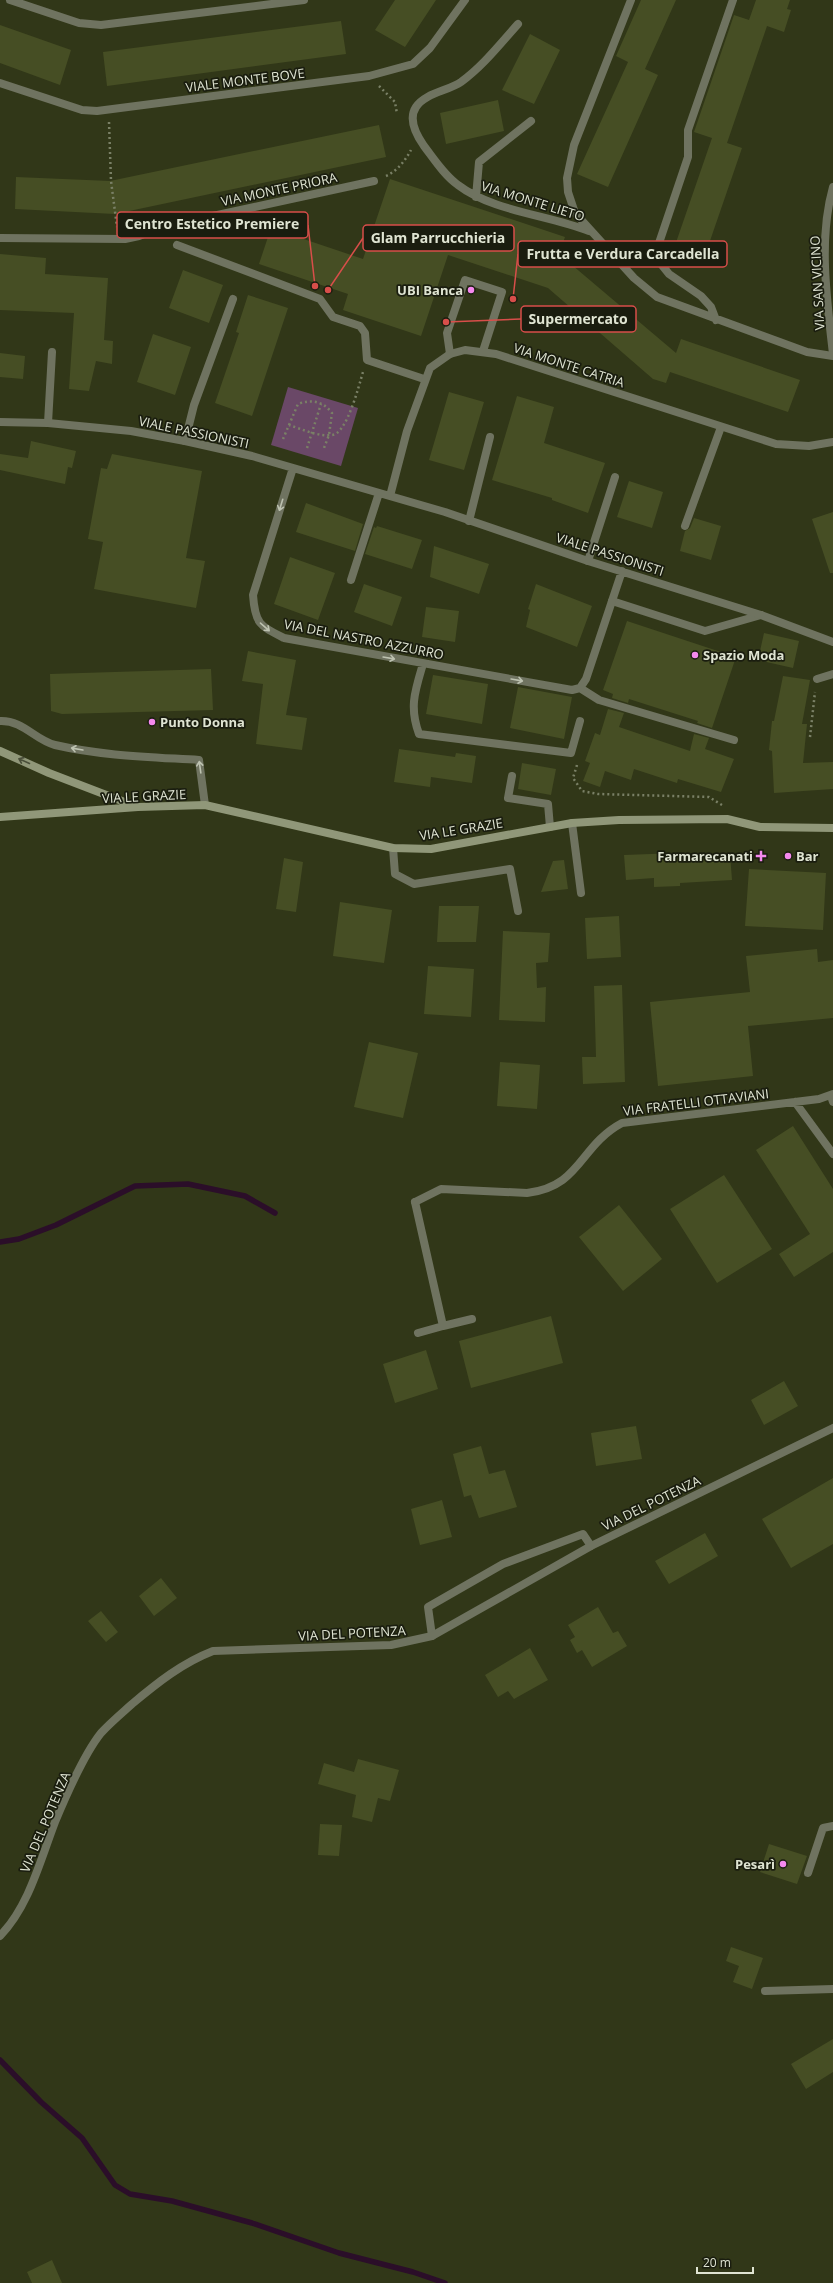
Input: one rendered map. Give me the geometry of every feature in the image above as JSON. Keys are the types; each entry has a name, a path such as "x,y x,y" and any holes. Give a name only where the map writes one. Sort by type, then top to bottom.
{"main road":[{"path":"0,751 49,773 138,807"},
{"name":"VIA LE GRAZIE","path":"0,817 138,807 205,806 394,848 431,849 572,823 619,820 727,819 760,827 833,828"}],"street":[{"path":"10,0 79,23 101,25 304,0"},
{"name":"VIALE MONTE BOVE","path":"0,83 82,110 97,111 369,76 413,64 430,48 465,0"},
{"name":"VIA MONTE LIETO","path":"631,0 574,145 567,178 568,192 575,214 634,278 657,298 807,352 833,355"},
{"path":"716,320 711,307 701,296 669,274 661,264 658,246 688,157 688,130 733,0"},
{"name":"VIA MONTE LIETO","path":"518,24 473,72 459,83 427,98 416,106 413,115 418,138 440,166 457,184 476,197 590,232"},
{"path":"476,197 479,162 531,121"},
{"name":"VIA MONTE PRIORA","path":"0,238 125,239 139,236 162,227 374,181"},
{"name":"VIA SAN VICINO","path":"833,187 828,206 825,251 833,355"},
{"path":"177,245 320,299 333,317 360,326 364,333 367,360 424,380"},
{"path":"450,354 447,333 465,280 502,292 482,351"},
{"path":"185,440 194,405 233,299"},
{"name":"VIA MONTE CATRIA","path":"390,496 407,431 424,380 430,368 450,354 465,350 482,351 776,444 809,446 833,442"},
{"path":"48,423 52,352"},
{"name":"VIALE PASSIONISTI","path":"0,422 48,423 131,431 185,440 293,468 469,520 622,571 761,614 833,642"},
{"path":"684,526 721,427"},
{"path":"469,520 490,437"},
{"name":"VIA DEL NASTRO AZZURRO","path":"293,468 253,596 254,614 263,628 284,638 572,690 580,688"},
{"path":"588,560 615,477"},
{"path":"351,580 379,493"},
{"path":"622,571 586,679 580,688 599,700 734,740"},
{"path":"612,601 705,631 761,614"},
{"path":"423,664 413,697 413,719 419,734 571,753 580,721"},
{"path":"817,679 833,674"},
{"path":"0,721 19,724 53,744 114,755 199,760 205,806"},
{"path":"512,776 508,798 548,804 550,827"},
{"path":"572,823 582,893"},
{"path":"394,848 395,874 414,884 510,869 518,912"},
{"name":"VIA FRATELLI OTTAVIANI","path":"443,1326 415,1202 441,1189 526,1193 540,1192 555,1186 570,1175 601,1136 622,1123 832,1097"},
{"path":"795,1102 833,1154"},
{"path":"418,1332 472,1319"},
{"name":"VIA DEL POTENZA","path":"0,1936 9,1927 26,1897 72,1785 101,1734 159,1682 196,1657 213,1651 391,1645 432,1636 591,1546 833,1428"},
{"path":"432,1636 428,1607 496,1568 532,1552 583,1534 591,1546"},
{"path":"808,1873 823,1828 833,1826"},
{"path":"765,1991 833,1989"}],"path":[{"path":"369,76 394,102 397,114"},
{"path":"110,132 114,210"},
{"path":"374,181 391,174 404,161 418,138"},
{"path":"289,425 312,432 329,435 337,434 345,422 367,360"},
{"path":"283,439 298,404 311,401 321,404 332,413 329,435 324,448"},
{"path":"307,448 321,404"},
{"path":"810,737 817,679"},
{"path":"578,764 573,778 582,791 598,794 710,797 725,807 727,819"}],"shaded area":[{"path":"288,387 358,408 341,466 271,445"}],"building":[{"path":"395,0 436,0 405,47 375,30"},
{"path":"641,0 676,0 645,69 658,75 608,187 577,174 628,62 616,56"},
{"path":"756,0 790,0 787,9 791,10 784,32 767,26 727,143 742,148 701,267 671,257 712,138 694,132 734,15 749,20"},
{"path":"341,21 346,54 107,86 103,52"},
{"path":"0,25 71,50 60,85 0,63"},
{"path":"530,34 560,50 534,104 502,90"},
{"path":"498,100 504,131 446,144 440,113"},
{"path":"379,125 386,157 115,214 15,209 16,177 110,181"},
{"path":"390,179 565,237 559,254 676,353 681,339 800,380 788,412 670,372 666,383 653,379 548,288 448,255 421,336 343,310 348,294 259,264 271,228 363,259"},
{"path":"0,254 46,258 45,274 108,278 104,340 113,341 112,364 96,361 89,391 69,389 74,313 0,310"},
{"path":"183,270 223,285 209,323 169,308"},
{"path":"248,295 288,308 252,416 215,403 239,333 236,332"},
{"path":"153,334 191,347 175,395 137,382"},
{"path":"0,353 25,356 23,379 0,377"},
{"path":"449,392 484,402 464,470 429,460"},
{"path":"517,396 554,407 544,443 605,463 588,513 552,500 552,498 492,480"},
{"path":"31,441 76,451 72,468 68,467 65,484 0,470 0,454 28,458"},
{"path":"112,454 202,471 186,558 205,561 196,608 94,589 103,542 88,539 101,468 107,469"},
{"path":"629,481 663,492 652,528 617,517"},
{"path":"306,503 363,524 355,551 296,532"},
{"path":"833,512 833,573 830,573 812,519"},
{"path":"694,518 721,526 711,560 680,551 685,531 690,528"},
{"path":"377,526 422,540 412,569 365,554 374,527 376,528"},
{"path":"434,546 489,564 479,594 430,577"},
{"path":"290,557 335,573 318,620 274,604"},
{"path":"364,584 402,597 392,626 354,612"},
{"path":"536,584 592,606 577,647 526,627 530,610 528,609"},
{"path":"426,607 459,611 455,642 422,637"},
{"path":"627,621 736,657 712,728 697,723 698,721 629,699 628,703 612,698 613,694 603,690"},
{"path":"764,633 799,641 793,668 758,660"},
{"path":"248,651 296,660 286,715 307,718 302,750 256,744 263,684 242,681"},
{"path":"211,669 213,710 62,714 51,711 50,674"},
{"path":"433,675 488,684 482,724 426,714"},
{"path":"783,676 810,680 802,724 807,724 803,763 833,762 833,789 774,793 772,751 769,750 772,721 774,721"},
{"path":"518,687 572,697 564,739 510,728"},
{"path":"608,709 624,713 619,727 690,751 694,734 709,738 705,749 734,759 721,792 678,779 677,783 634,769 631,780 605,771 600,787 583,781 590,763 585,761 595,733 600,735"},
{"path":"399,749 455,757 456,753 476,756 472,783 431,777 430,787 394,782"},
{"path":"522,763 556,769 551,795 518,789"},
{"path":"678,853 679,857 730,854 732,880 680,883 680,886 654,887 654,878 626,880 624,855"},
{"path":"284,858 303,862 296,912 276,909"},
{"path":"564,860 568,889 541,892 553,861"},
{"path":"749,869 826,873 823,930 745,926"},
{"path":"340,902 392,910 384,963 333,956"},
{"path":"439,906 479,906 476,942 437,942"},
{"path":"619,916 621,957 587,959 585,918"},
{"path":"503,931 550,933 548,962 536,963 537,988 546,987 545,1022 499,1020"},
{"path":"817,949 818,962 833,960 833,1018 748,1026 753,1076 658,1086 650,1002 750,992 746,956"},
{"path":"428,966 474,969 471,1017 424,1014"},
{"path":"622,985 625,1082 583,1084 582,1057 596,1057 594,986"},
{"path":"369,1042 418,1053 403,1118 354,1107"},
{"path":"500,1062 540,1065 537,1109 497,1106"},
{"path":"793,1126 833,1189 833,1252 794,1277 779,1254 810,1234 756,1150"},
{"path":"724,1175 772,1249 717,1283 670,1209"},
{"path":"619,1205 662,1259 623,1291 579,1237"},
{"path":"551,1316 563,1363 471,1388 459,1341"},
{"path":"426,1350 438,1389 395,1403 383,1364"},
{"path":"784,1381 798,1406 764,1425 751,1400"},
{"path":"636,1426 642,1459 596,1466 591,1433"},
{"path":"481,1446 489,1474 505,1470 517,1507 479,1518 471,1495 464,1497 453,1454"},
{"path":"833,1478 833,1544 791,1568 762,1519"},
{"path":"442,1500 452,1537 420,1545 411,1509"},
{"path":"705,1533 718,1556 669,1584 655,1561"},
{"path":"161,1578 177,1598 154,1616 139,1596"},
{"path":"598,1607 613,1633 618,1631 627,1646 592,1667 582,1650 577,1653 570,1640 575,1637 568,1625"},
{"path":"101,1611 118,1632 106,1642 88,1621"},
{"path":"530,1648 548,1680 514,1699 508,1691 498,1697 485,1675"},
{"path":"358,1759 399,1770 390,1801 378,1798 372,1822 352,1817 356,1795 318,1784 324,1763 354,1772"},
{"path":"320,1824 342,1825 339,1856 318,1855"},
{"name":"Pesarì","path":"769,1844 807,1856 797,1884 760,1872"},
{"path":"731,1947 763,1958 752,1989 733,1982 739,1966 726,1961"},
{"path":"833,2039 833,2072 806,2089 791,2064"},
{"path":"52,2260 62,2283 32,2283 27,2272"}],"waterway":[{"path":"0,1242 19,1239 56,1225 135,1186 188,1184 245,1196 275,1213"},
{"path":"0,2060 41,2102 82,2138 115,2185 130,2194 172,2201 252,2223 339,2253 413,2272 445,2283"}],"place":[{"name":"Centro Estetico Premiere","path":"315,286"},
{"name":"Glam Parrucchieria","path":"328,290"},
{"name":"UBI Banca","path":"471,290"},
{"name":"Frutta e Verdura Carcadella","path":"513,299"},
{"name":"Supermercato","path":"446,322"},
{"name":"Spazio Moda","path":"695,655"},
{"name":"Punto Donna","path":"152,722"},
{"name":"Farmarecanati","path":"761,856"},
{"name":"Bar","path":"788,856"},
{"name":"Pesarì","path":"783,1864"}]}
